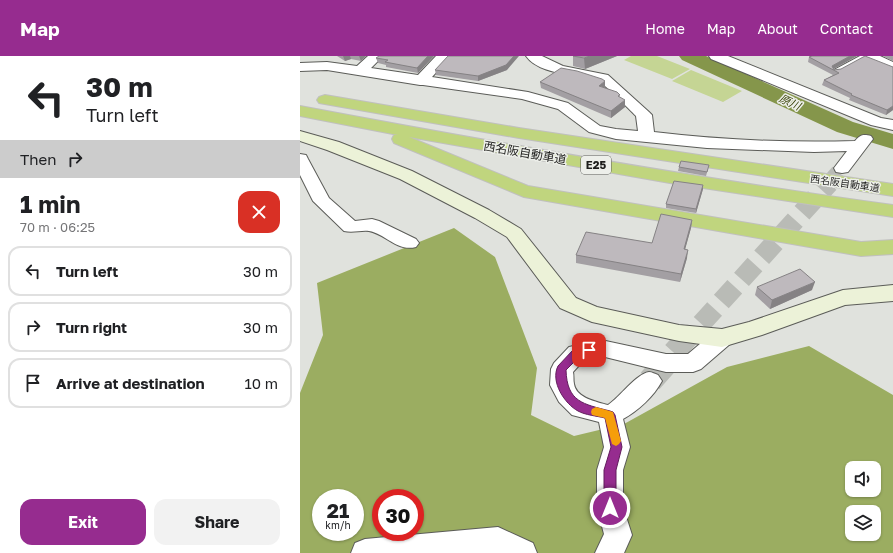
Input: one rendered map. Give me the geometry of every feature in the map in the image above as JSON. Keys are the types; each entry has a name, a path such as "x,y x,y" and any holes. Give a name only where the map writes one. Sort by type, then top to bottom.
{"highway":[{"name":"西名阪自動車道","path":"300,96 527,135 893,190"},
{"name":"西名阪自動車道","path":"300,111 517,152 673,178 893,211"},
{"path":"361,123 524,191 861,249 893,247"}],"street":[{"path":"314,56 327,66"},
{"path":"360,71 376,56"},
{"path":"420,81 444,56"},
{"path":"533,56 540,61 559,69 603,78 644,115 648,136"},
{"path":"716,56 868,134"},
{"path":"869,56 893,66"},
{"path":"300,67 327,66 420,81 523,95 563,106 595,129 616,134 707,143 814,147 868,134 893,125"},
{"path":"842,168 868,134"},
{"path":"300,136 333,146 406,175 482,214 514,233 568,302 592,314 679,333 722,338 754,329 843,298 893,293"},
{"path":"300,159 322,201 351,227 372,225 409,243"},
{"path":"650,380 624,407 610,415 581,408 567,395 562,385 562,369 577,353 601,348 666,363 693,363 722,338"},
{"path":"609,553 618,535 610,508 610,470 617,447 610,415"},
{"path":"364,553 498,540 523,553"}],"lane":[{"path":"836,71 865,56"}],"green space":[{"path":"631,56 657,56 690,69 672,79 624,60"},
{"path":"691,70 742,91 723,102 672,81"},
{"path":"454,228 495,257 537,368 531,415 574,436 624,424 727,367 809,346 893,395 893,553 300,553 300,393 323,335 317,283"}],"building":[{"path":"379,56 428,56 417,68 385,62 388,60 376,58"},
{"path":"448,56 514,56 506,65 478,76 435,70"},
{"path":"573,56 590,56 584,58"},
{"path":"850,56 832,66 834,70 841,69 865,56 893,67 893,106 887,110 851,95 852,94 824,80 839,73 809,57"},
{"path":"561,68 577,71 602,79 605,81 599,86 617,92 620,95 618,96 625,100 611,111 540,82"},
{"path":"681,161 709,165 707,172 679,167"},
{"path":"674,181 703,185 696,209 666,204"},
{"path":"661,214 692,220 684,249 688,250 681,274 576,255 586,232 652,243"},
{"path":"800,269 815,282 772,300 757,287"}],"waterway":[{"name":"原川","path":"689,56 845,127 893,142"}],"tunnel":[{"path":"828,184 842,168"},
{"path":"681,346 829,183"},
{"path":"650,381 682,345"}],"slow traffic":[{"path":"596,412 610,415 616,441"}],"route":[{"path":"589,350 577,353 562,369 562,385 567,395 581,408 610,415 617,447 610,470 610,508"}]}
